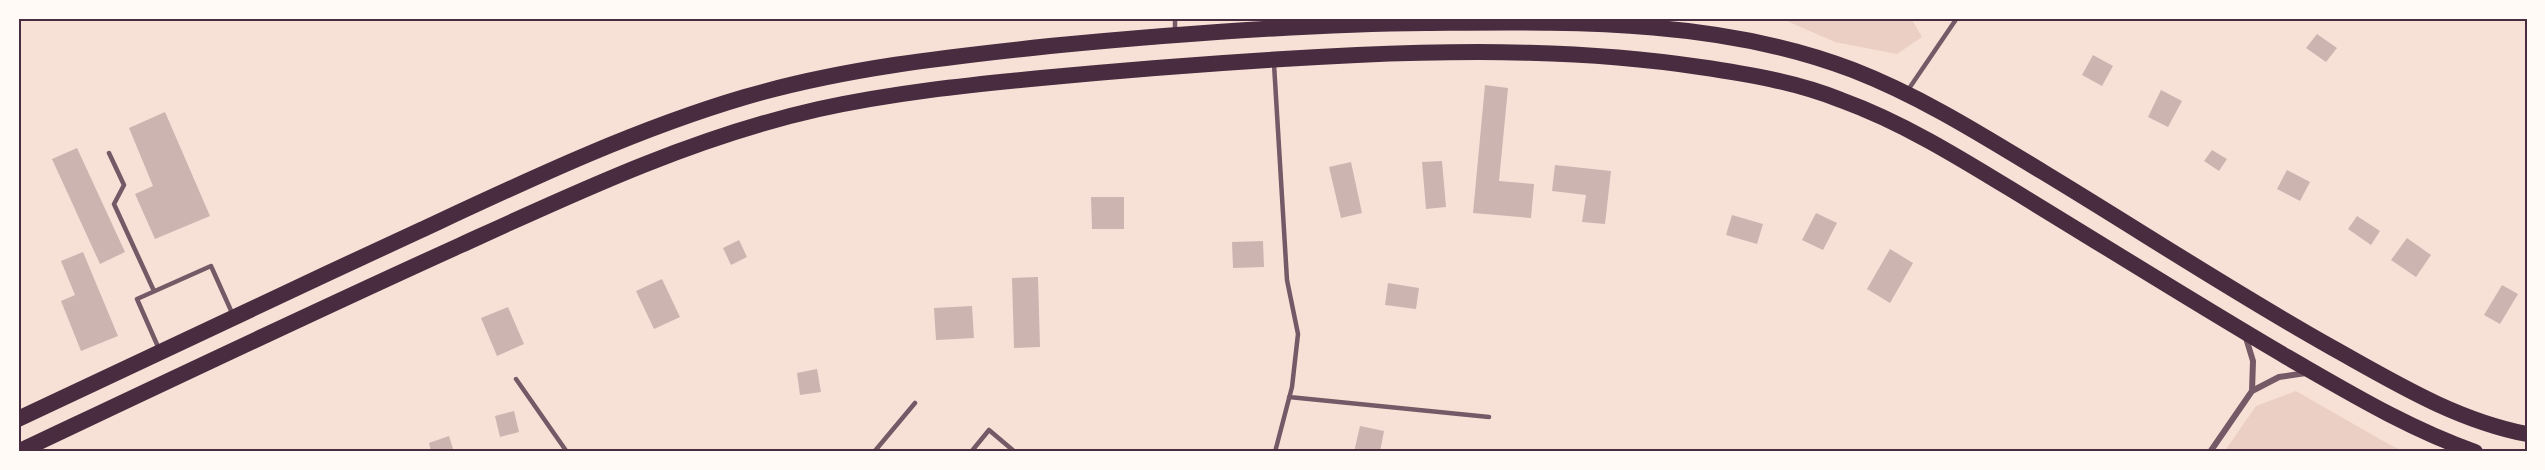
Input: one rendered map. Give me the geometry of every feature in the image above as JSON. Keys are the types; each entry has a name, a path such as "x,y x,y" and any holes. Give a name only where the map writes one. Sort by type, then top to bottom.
{"highway":[{"path":"18,419 514,186 623,141 740,98 825,77 910,61 1175,26 1276,28 1396,23 1616,25 1711,35 1775,48 1847,68 1905,94 1998,144 2302,330 2393,382 2452,412 2527,435"},
{"path":"18,452 582,190 673,154 746,129 819,109 978,84 1274,59 1394,53 1578,55 1664,62 1753,76 1805,88 1842,100 1907,130 1981,171 2313,372 2408,424 2439,439 2475,452"}],"street":[{"path":"2244,332 2253,361 2252,391"},
{"path":"2210,452 2252,391 2279,377 2313,372"}],"lane":[{"path":"1905,94 1958,18"},
{"path":"1274,59 1287,280 1298,334 1297,358 1275,452"},
{"path":"109,153 124,185 114,204 154,291"},
{"path":"161,352 137,299 154,291 211,266 235,318"},
{"path":"516,379 567,452"},
{"path":"1289,397 1490,417"},
{"path":"874,452 915,403"},
{"path":"971,452 989,430 1015,452"}],"shaded area":[{"path":"1780,18 1911,18 1922,37 1897,54 1835,42"},
{"path":"2296,391 2392,446 2408,452 2224,452 2256,406"}],"building":[{"path":"2317,34 2337,48 2326,62 2306,48"},
{"path":"2093,55 2113,66 2102,86 2082,75"},
{"path":"1485,85 1508,88 1499,181 1534,184 1531,218 1473,213"},
{"path":"2161,90 2182,101 2168,127 2148,117"},
{"path":"165,112 210,216 155,239 135,194 153,186 129,128"},
{"path":"77,148 125,252 100,264 52,159"},
{"path":"2212,150 2227,159 2219,171 2204,161"},
{"path":"1442,161 1446,207 1426,209 1422,162"},
{"path":"1351,162 1362,213 1341,218 1329,167"},
{"path":"1555,165 1611,171 1605,224 1582,222 1586,195 1552,191"},
{"path":"2287,170 2310,182 2300,201 2277,189"},
{"path":"1091,197 1124,197 1124,229 1092,229"},
{"path":"1816,213 1837,223 1823,250 1802,240"},
{"path":"1732,215 1763,224 1757,244 1726,235"},
{"path":"2357,216 2380,231 2371,245 2348,229"},
{"path":"2407,238 2431,255 2416,277 2391,260"},
{"path":"739,240 747,257 731,265 723,248"},
{"path":"1263,241 1264,267 1233,268 1232,242"},
{"path":"1890,249 1913,263 1890,303 1867,289"},
{"path":"83,252 118,336 81,351 61,301 75,295 61,261"},
{"path":"1038,277 1040,347 1014,348 1012,278"},
{"path":"662,279 680,317 654,329 636,291"},
{"path":"1388,283 1419,288 1416,309 1385,305"},
{"path":"2502,285 2518,294 2500,324 2484,315"},
{"path":"972,306 974,338 936,340 934,308"},
{"path":"508,307 524,344 497,356 481,318"},
{"path":"817,369 821,392 800,395 797,373"},
{"path":"514,411 519,432 500,437 495,416"},
{"path":"1360,426 1384,431 1380,452 1354,452"},
{"path":"449,436 454,452 431,452 429,443"}]}
